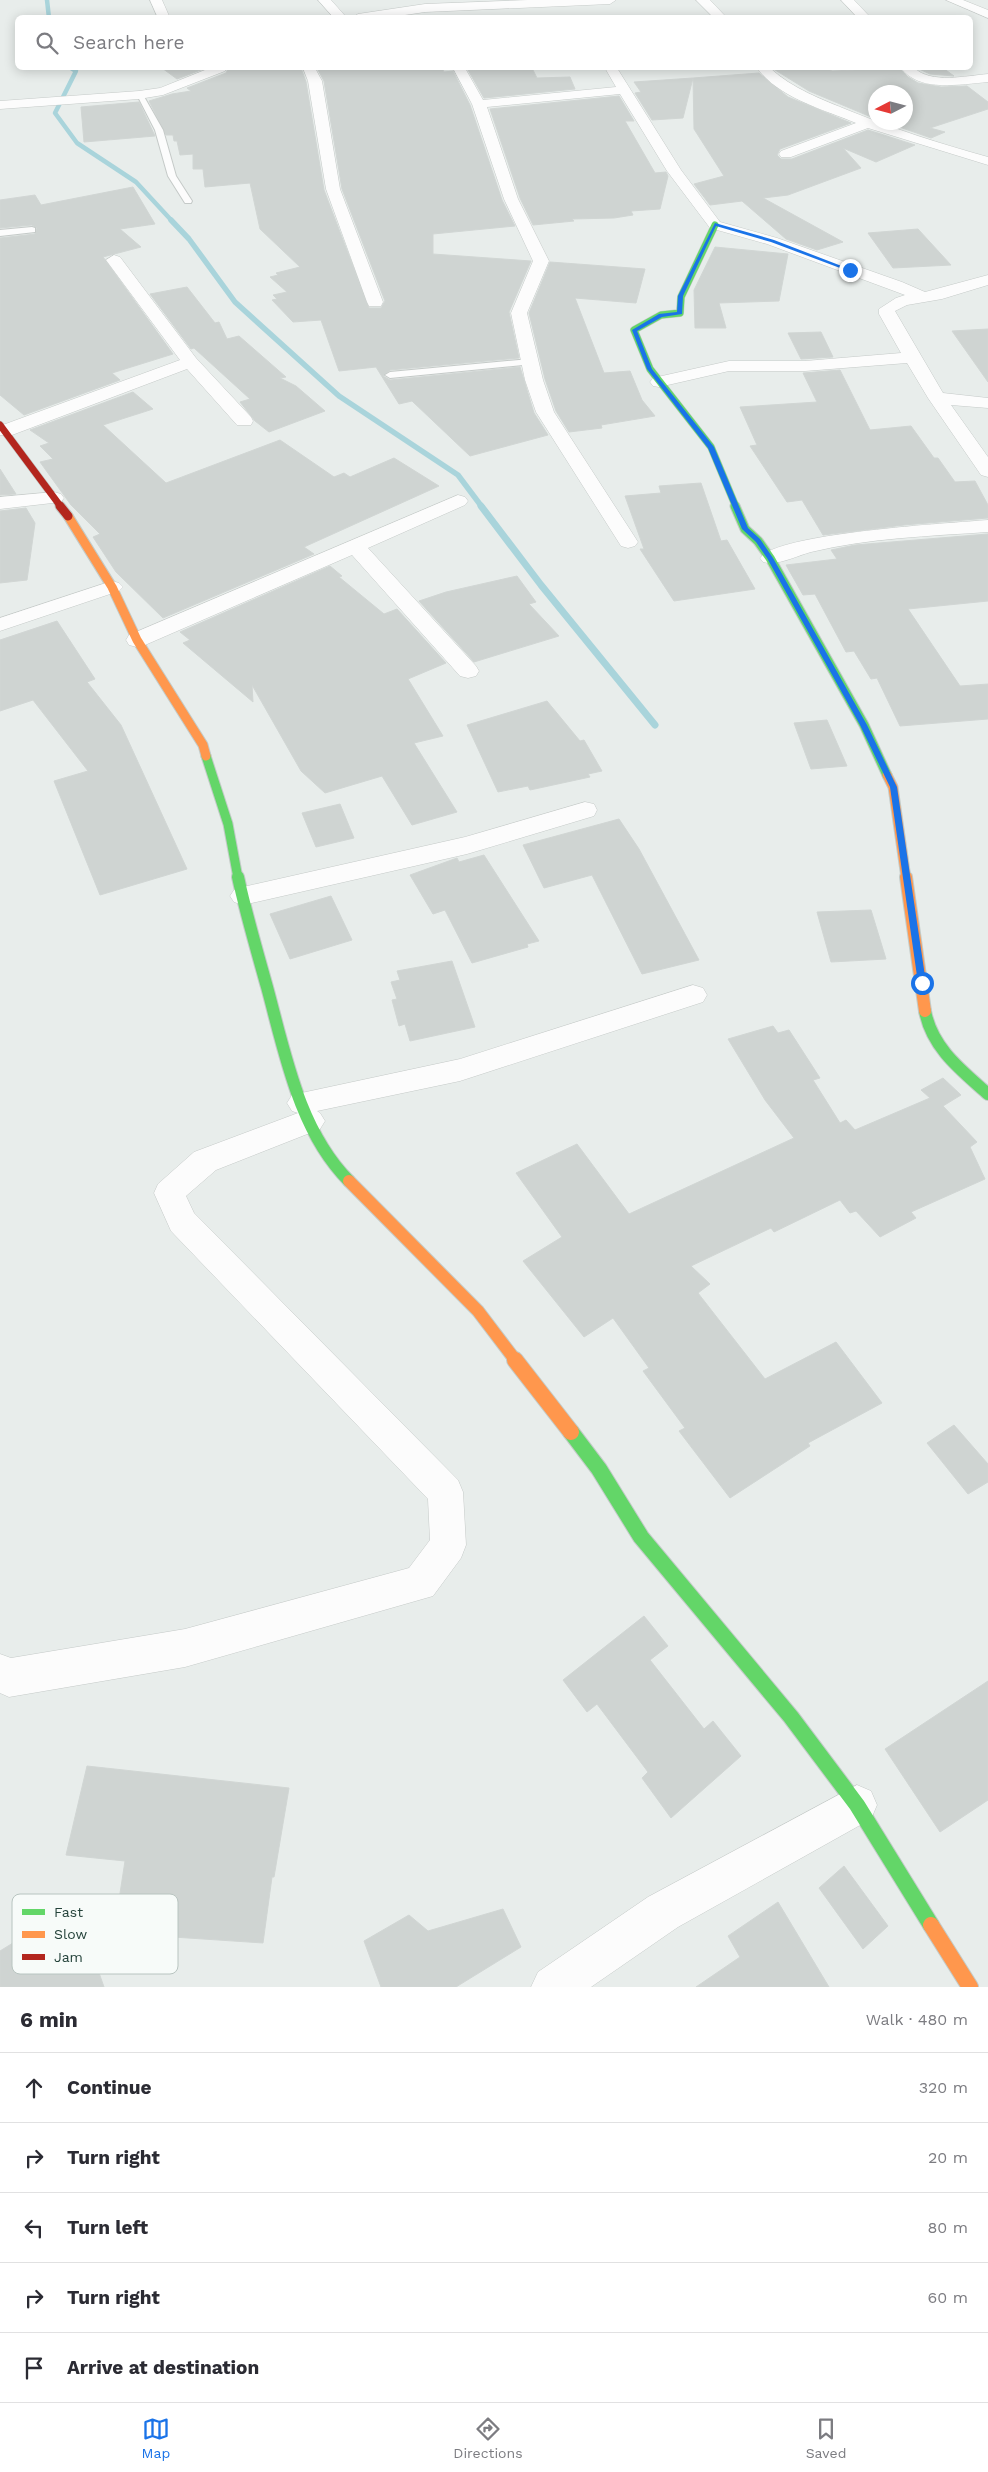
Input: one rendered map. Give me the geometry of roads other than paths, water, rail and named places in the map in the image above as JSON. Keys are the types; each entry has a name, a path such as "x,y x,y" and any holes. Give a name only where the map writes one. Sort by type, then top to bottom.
{"street":[{"path":"156,0 163,15"},
{"path":"324,0 338,15"},
{"path":"405,15 436,13 452,3 610,0"},
{"path":"702,0 718,15"},
{"path":"847,0 862,15"},
{"path":"952,0 988,14"},
{"path":"562,2 571,12"},
{"path":"0,104 73,101 139,95 163,91 215,70"},
{"path":"310,70 315,81 332,189 375,302"},
{"path":"460,70 479,104 511,199 542,262 518,313 545,412 628,542"},
{"path":"611,70 674,171 707,217 715,224 772,241 906,289 922,297"},
{"path":"765,70 779,83 799,95 868,123"},
{"path":"908,70 912,75 929,80 988,78"},
{"path":"479,104 624,90"},
{"path":"786,154 868,123"},
{"path":"889,130 958,153 988,160"},
{"path":"715,224 681,296 680,313 661,315 634,330 650,369 711,447 745,529 758,541 770,558 864,725 893,787 922,983 926,1023 937,1044 988,1094"},
{"path":"114,260 190,362 244,421"},
{"path":"988,280 949,293 902,301 887,309 887,314 937,398 988,471"},
{"path":"659,382 729,366 805,366 912,357"},
{"path":"190,362 2,428 71,521 112,588 137,640 204,745 228,824 243,896 290,1071 312,1129 341,1173 478,1311 599,1469 640,1537 791,1717 858,1805 970,1987"},
{"path":"937,398 988,403"},
{"path":"0,503 54,498"},
{"path":"137,640 458,501"},
{"path":"770,558 796,549 873,536 988,526"},
{"path":"355,546 468,671"},
{"path":"0,625 112,588"},
{"path":"243,896 467,845 584,810"},
{"path":"0,1673 9,1678 185,1648 420,1583 448,1545 444,1492 182,1222 169,1193 205,1161 306,1112 460,1070 693,995"},
{"path":"553,1987 663,1912 858,1805"}],"lane":[{"path":"139,95 159,130 172,176 188,201"},
{"path":"0,233 32,230"},
{"path":"390,375 530,362"}],"waterway":[{"path":"47,0 49,15"},
{"path":"74,70 76,71 55,113 77,143 136,182 172,221"},
{"path":"171,220 189,239 235,302 339,396 458,475 482,507"},
{"path":"481,506 541,585 655,725"}]}
